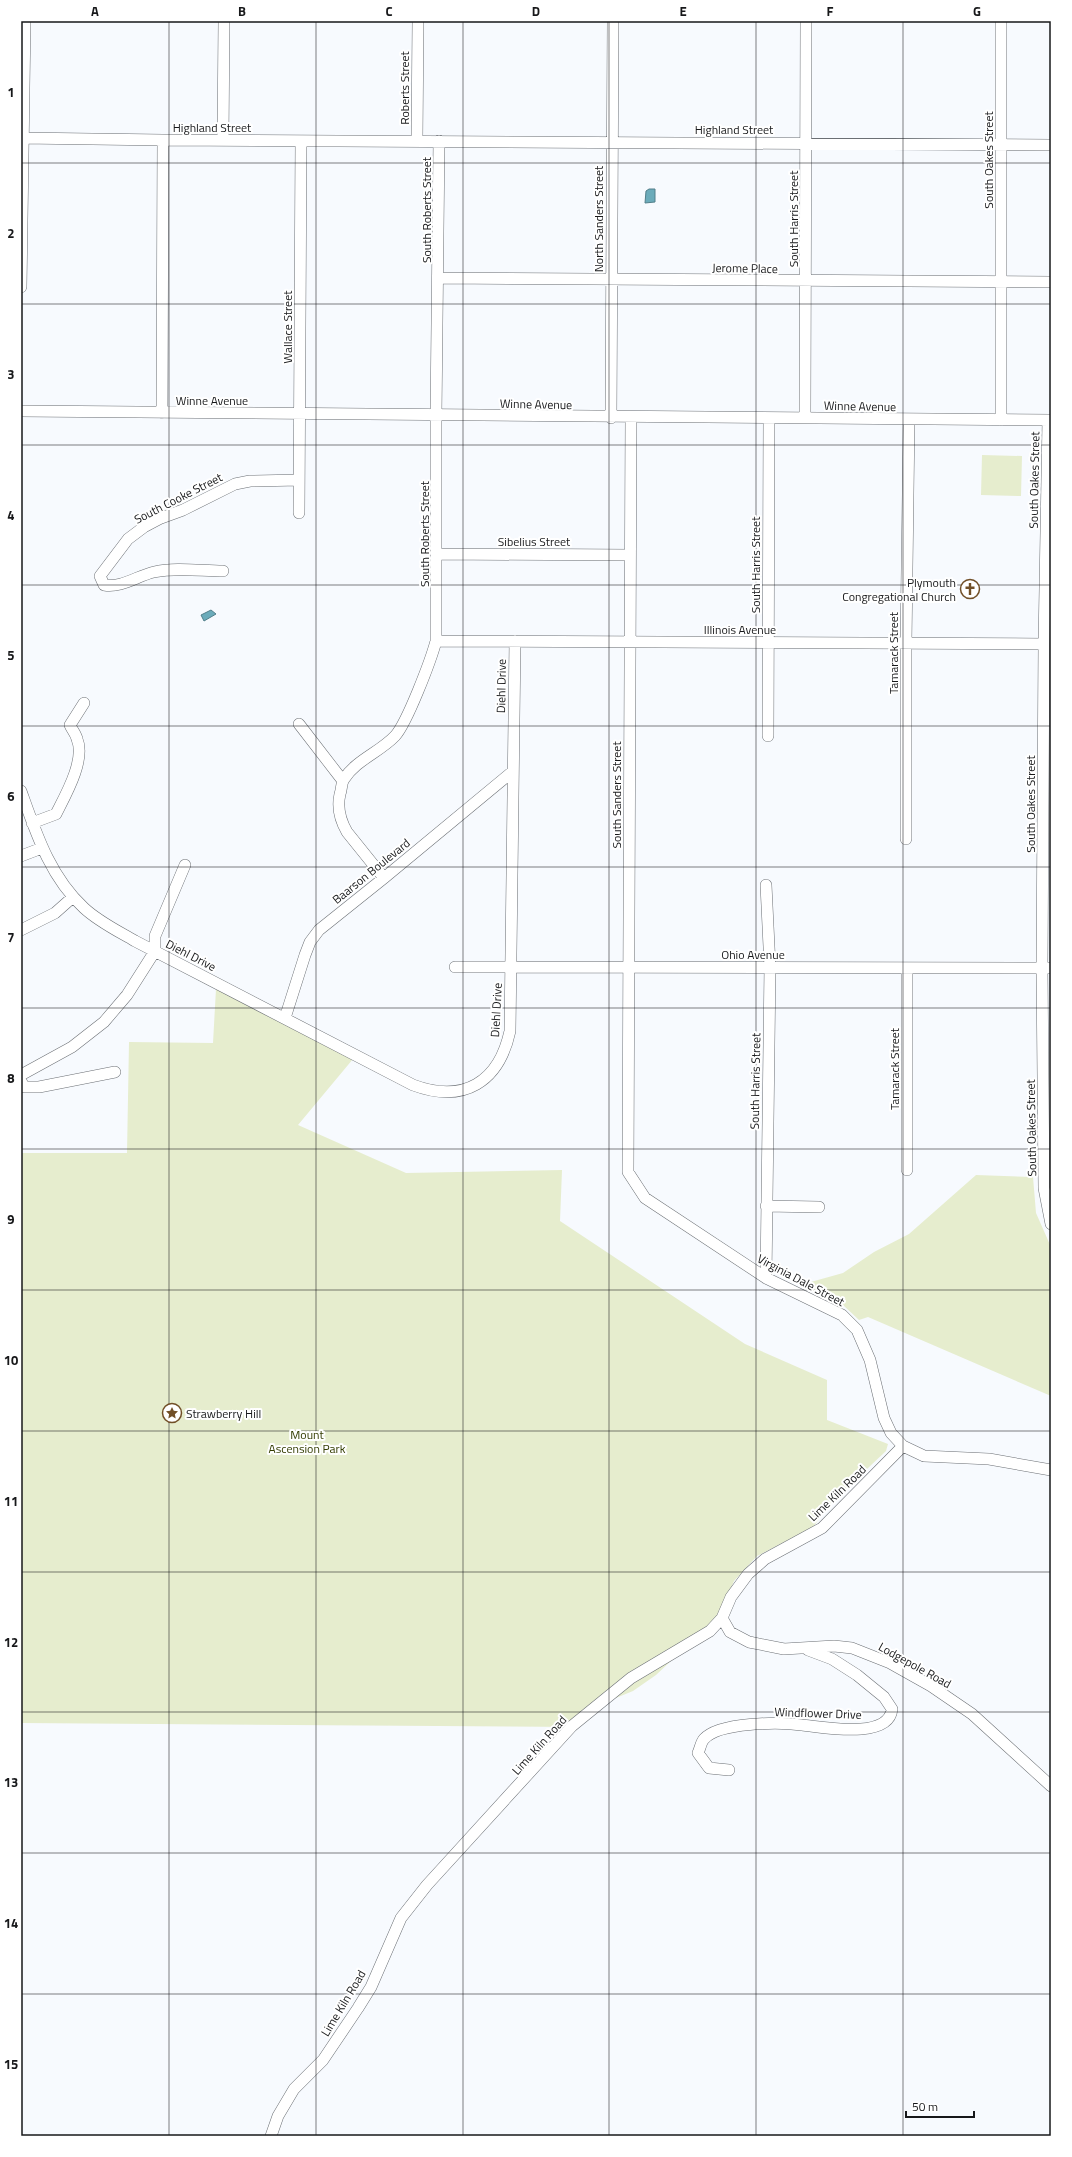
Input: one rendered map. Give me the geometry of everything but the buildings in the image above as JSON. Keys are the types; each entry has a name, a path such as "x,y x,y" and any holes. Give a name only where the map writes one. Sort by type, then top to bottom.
{"street":[{"path":"21,287 22,138 25,21"},
{"path":"223,140 224,21"},
{"name":"Roberts Street","path":"402,140 417,140 418,21"},
{"name":"North Sanders Street","path":"611,418 611,142 613,21"},
{"name":"South Harris Street","path":"805,418 806,21"},
{"name":"South Oakes Street","path":"1001,21 1001,420"},
{"name":"Highland Street","path":"22,138 301,141 402,140"},
{"path":"162,413 163,140"},
{"name":"Highland Street","path":"417,140 1051,145"},
{"name":"Wallace Street","path":"299,513 301,141"},
{"name":"South Roberts Street","path":"343,781 350,771 395,736 402,725 432,655 436,641 436,415 439,141"},
{"name":"Jerome Place","path":"438,278 1051,282"},
{"name":"Winne Avenue","path":"21,411 300,413 611,418 1049,420"},
{"name":"South Sanders Street","path":"628,1172 631,418"},
{"name":"South Harris Street","path":"768,736 769,419"},
{"name":"Tamarack Street","path":"906,839 906,643 909,420"},
{"name":"South Oakes Street","path":"1049,420 1044,644 1046,968 1044,1188 1051,1224"},
{"name":"South Cooke Street","path":"223,571 170,570 155,572 122,585 111,586 104,585 100,576 128,539 144,526 183,510 235,484 250,481 299,480"},
{"name":"Sibelius Street","path":"437,554 630,555"},
{"name":"Illinois Avenue","path":"436,641 1044,644"},
{"name":"Diehl Drive","path":"21,791 42,848 54,871 74,897 96,918 155,951 413,1085 434,1091 456,1090 484,1079 493,1071 506,1046 510,1031 514,641"},
{"path":"32,823 56,814 73,781 78,764 78,740 70,725 84,703"},
{"path":"299,724 343,781 338,807 342,823 384,878"},
{"name":"Baarson Boulevard","path":"285,1018 310,942 319,930 512,772"},
{"path":"21,856 42,848"},
{"path":"21,1075 72,1047 104,1022 127,996 155,951 155,936 185,864"},
{"name":"South Harris Street","path":"766,885 770,968 766,1278"},
{"path":"21,930 55,913 74,897"},
{"name":"Ohio Avenue","path":"455,967 1046,968"},
{"name":"Tamarack Street","path":"907,968 907,1170"},
{"path":"21,1081 24,1087 39,1087 115,1072"},
{"name":"Virginia Dale Street","path":"628,1172 645,1198 766,1278 842,1315 857,1330 870,1360 884,1418 891,1433 903,1446 924,1456 989,1459 1051,1470"},
{"path":"766,1206 819,1207"},
{"name":"Lime Kiln Road","path":"271,2136 278,2116 294,2089 323,2060 358,2008 370,1987 401,1918 427,1886 572,1726 618,1687 710,1631 722,1618 731,1597 748,1574 765,1559 822,1528 903,1446"},
{"name":"Lodgepole Road","path":"722,1618 730,1632 749,1642 784,1649 834,1646 852,1648 890,1663 931,1686 972,1714 1051,1786"},
{"name":"Windflower Drive","path":"729,1770 709,1768 698,1753 703,1740 713,1732 735,1727 766,1724 801,1724 832,1729 860,1729 882,1725 890,1719 892,1709 884,1697 832,1659 804,1648"}],"green space":[{"path":"982,455 1022,456 1021,496 981,495"},
{"name":"Mount Ascension Park","path":"216,989 353,1059 298,1125 406,1173 562,1170 560,1221 745,1344 827,1380 827,1420 888,1444 886,1451 832,1502 813,1527 757,1556 734,1581 719,1616 656,1675 633,1691 606,1702 578,1727 21,1723 21,1153 127,1153 129,1042 213,1043"},
{"path":"976,1175 1033,1177 1036,1213 1051,1247 1051,1396 868,1317 859,1320 843,1305 800,1285 843,1273 874,1252 909,1234"}],"water":[{"path":"649,189 655,189 655,202 645,203 646,191"},
{"path":"211,610 216,614 204,621 201,615"}],"place":[{"name":"Plymouth Congregational Church","path":"970,589"},
{"name":"Strawberry Hill","path":"172,1413"}]}
